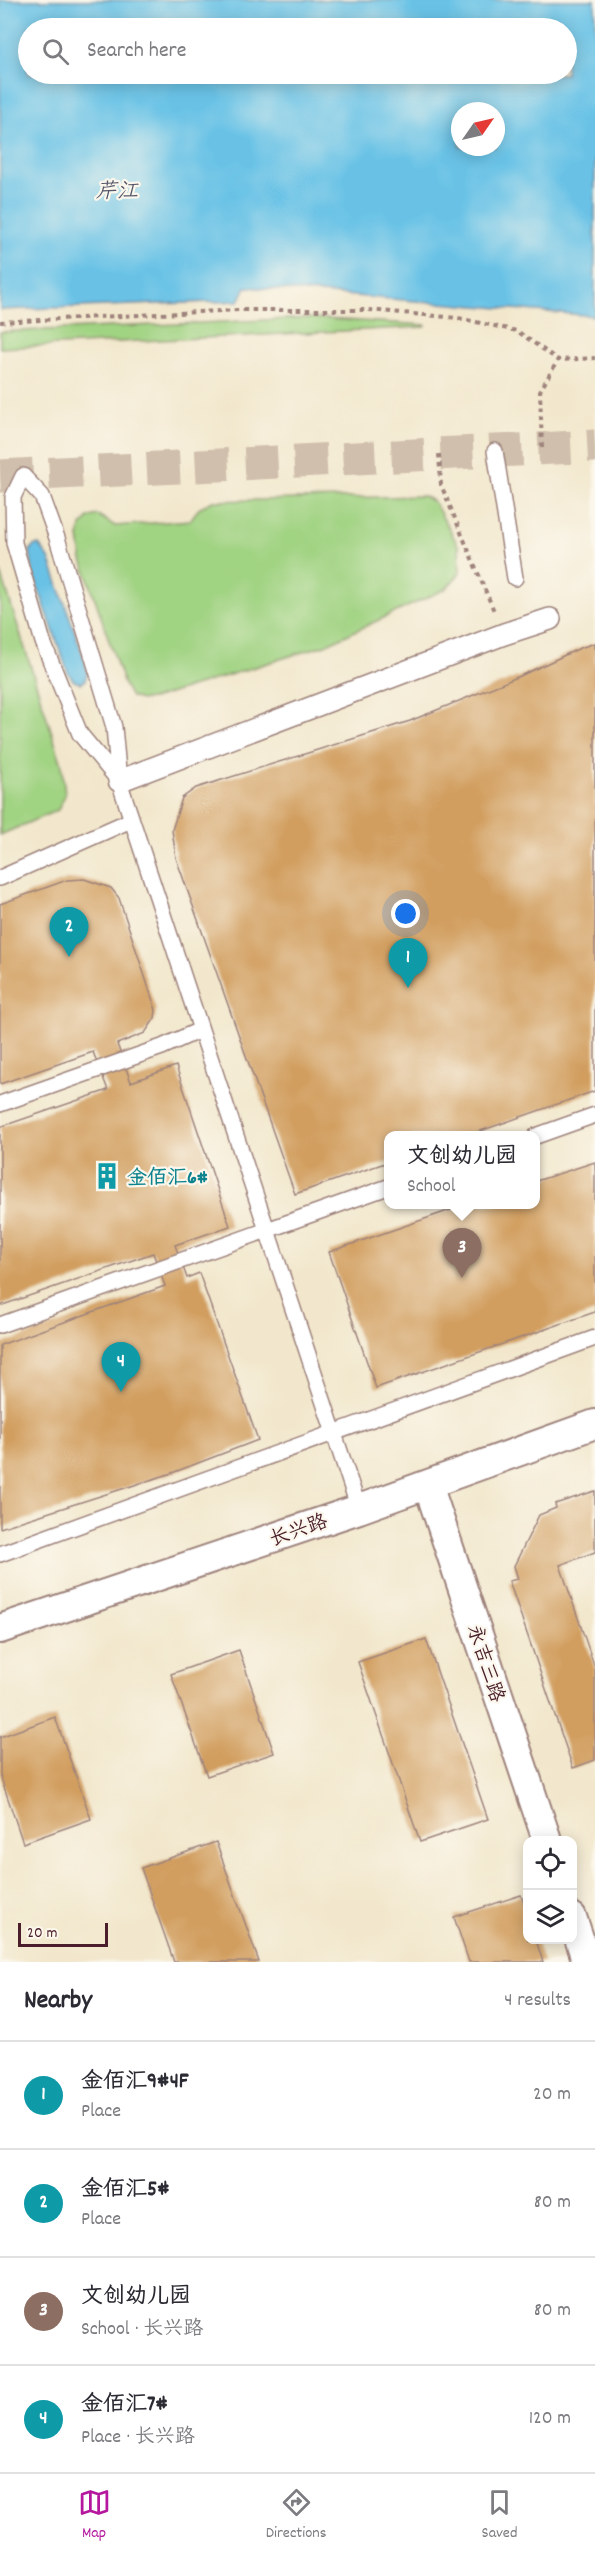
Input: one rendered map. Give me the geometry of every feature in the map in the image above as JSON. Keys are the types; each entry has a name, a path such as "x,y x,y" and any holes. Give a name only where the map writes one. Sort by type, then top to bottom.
{"street":[{"path":"119,781 504,634 550,619"},
{"name":"长兴路","path":"0,1629 428,1485 595,1424"},
{"name":"永吉三路","path":"428,1485 546,1836"},
{"path":"577,1930 587,1962"}],"lane":[{"path":"495,451 515,578"},
{"path":"119,781 80,734 43,642 14,543 13,496 23,476 42,496 57,538 114,727 119,781 131,820 358,1509"},
{"path":"0,878 131,820"},
{"path":"0,1104 162,1047 200,1030"},
{"path":"540,1135 595,1115"},
{"path":"0,1325 384,1188"},
{"path":"0,1554 595,1338"}],"path":[{"path":"0,322 239,310 369,309 458,318 517,331 558,360 595,358"},
{"path":"542,447 540,391 558,360"},
{"path":"439,454 441,485 475,571 504,634"}],"green space":[{"path":"310,318 426,325 425,327 0,348 0,332"},
{"path":"424,496 434,502 459,547 460,573 446,589 325,645 153,699 141,700 131,697 124,685 82,560 79,537 81,526 90,517 98,515 115,526 190,520 200,507 213,501"},
{"path":"0,570 62,765 65,795 58,810 0,835"}],"water":[{"name":"芹江","path":"0,0 595,0 595,316 246,287 239,301 0,310"},
{"path":"35,545 39,545 49,558 85,661 87,673 85,681 80,683 74,681 68,673 33,573 30,550"}],"building":[{"path":"595,643 595,1091 480,1131 384,1131 384,1163 295,1194 176,858 172,830 182,798 196,788 410,721 520,676"},
{"path":"84,879 111,888 119,898 156,1010 155,1018 145,1033 117,1044 131,1082 176,1066 230,1226 175,1245 187,1278 199,1273 258,1440 172,1473 0,1528 0,1345 165,1286 153,1253 0,1306 0,1127 108,1090 93,1052 0,1084 0,904 67,880"},
{"path":"595,1162 595,1312 376,1388 329,1252 454,1209 540,1209 540,1180"},
{"path":"595,1491 595,1552 560,1565 595,1668 595,1760 573,1768 509,1581 518,1579 514,1566 539,1515 556,1508 555,1504"},
{"path":"426,1639 488,1819 420,1842 358,1662"},
{"path":"239,1650 274,1753 207,1776 171,1674"},
{"path":"55,1717 91,1819 23,1843 0,1775 0,1737"},
{"path":"216,1842 259,1962 174,1962 141,1868"},
{"path":"521,1895 523,1944 537,1944 543,1962 469,1962 454,1917"}],"tunnel":[{"path":"0,476 595,446"}],"place":[{"name":"金佰汇5#","path":"69,957"},
{"name":"金佰汇9#4F","path":"408,988"},
{"name":"金佰汇6#","path":"107,1176"},
{"name":"文创幼儿园","path":"462,1278"},
{"name":"金佰汇7#","path":"121,1392"}]}
